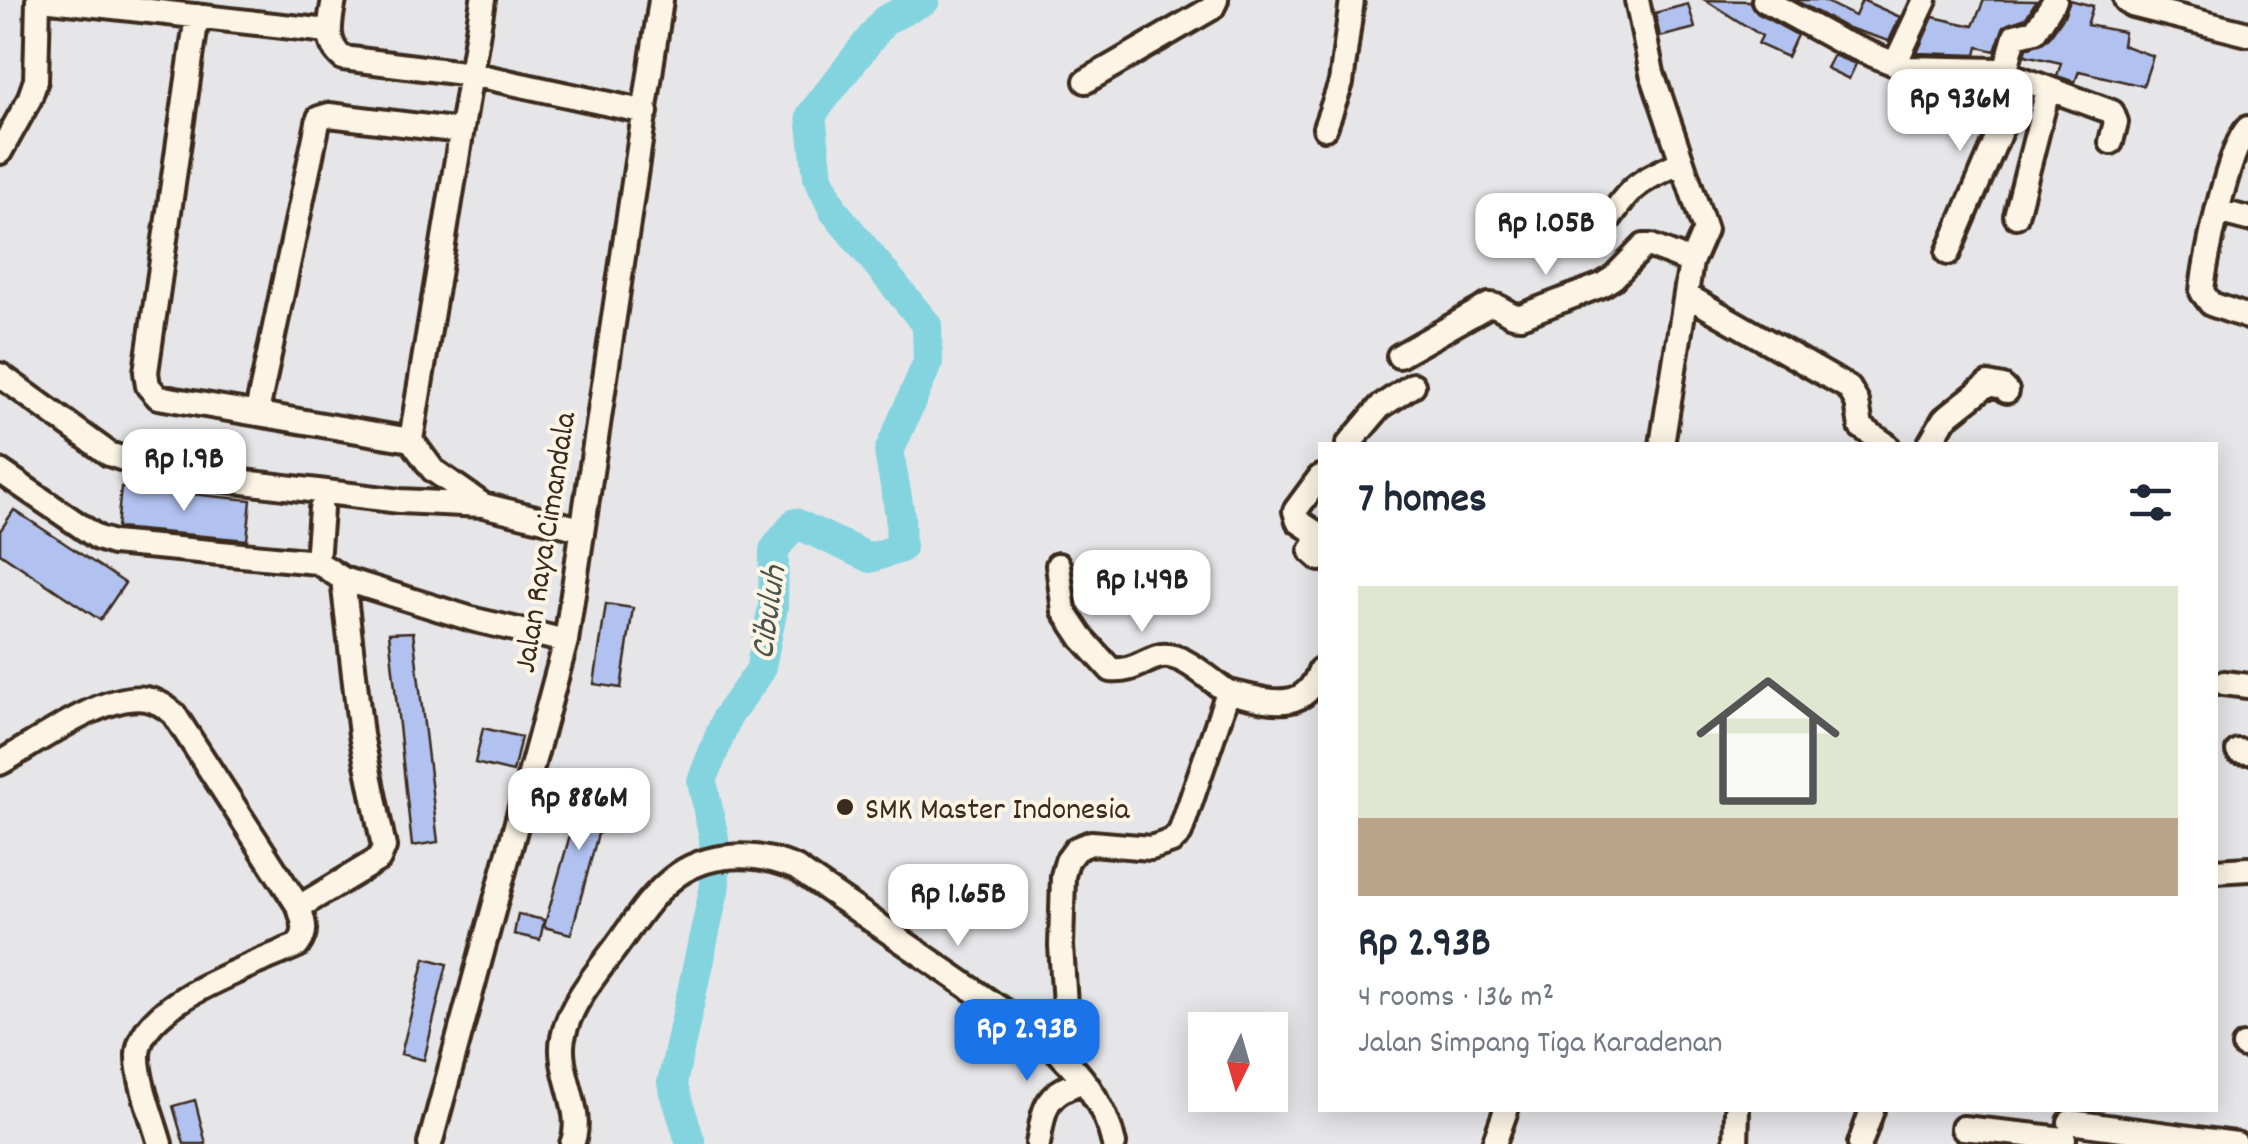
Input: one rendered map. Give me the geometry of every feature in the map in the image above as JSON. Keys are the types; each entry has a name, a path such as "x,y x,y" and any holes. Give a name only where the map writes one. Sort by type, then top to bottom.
{"street":[{"path":"0,152 36,80 38,0"},
{"path":"51,0 328,30"},
{"path":"334,0 328,30 334,49 343,58 471,74 646,112"},
{"path":"411,440 483,0"},
{"name":"Jalan Raya Cimandala","path":"430,1144 566,641 661,0"},
{"path":"1086,82 1212,8 1216,0"},
{"path":"1325,128 1341,82 1352,0"},
{"path":"1637,0 1652,73 1705,230 1691,262 1663,442"},
{"path":"1764,0 1839,41 1905,68 1989,68 2112,112 2116,122 2111,142"},
{"path":"1895,64 1925,0"},
{"path":"1948,252 2014,76 2014,36 2035,31 2055,0"},
{"path":"2126,0 2132,5 2248,34"},
{"path":"2206,24 2212,0"},
{"path":"197,16 146,380 158,397 411,440 433,470 483,505"},
{"path":"2016,216 2048,90"},
{"path":"256,412 319,118 329,115 462,131"},
{"path":"2248,128 2238,142 2217,211 2204,262 2202,292 2211,304 2248,317"},
{"path":"1592,236 1615,216 1618,206 1637,185 1681,162"},
{"path":"2217,211 2248,219"},
{"path":"1399,356 1489,305 1514,317 1521,316 1602,285 1644,246 1691,262"},
{"path":"1688,296 1849,388 1857,402 1861,427 1883,442"},
{"path":"0,375 108,454 162,472 380,499 483,505 581,529"},
{"path":"1351,442 1380,407 1413,385"},
{"path":"1932,442 1944,419 1998,388"},
{"path":"1839,424 1857,402"},
{"path":"0,470 98,538 113,543 317,562 343,579 475,620 566,641"},
{"path":"1318,480 1295,510 1298,520 1318,534"},
{"path":"317,562 321,508"},
{"path":"1318,537 1311,552 1318,557"},
{"path":"1058,565 1064,611 1111,670 1124,671 1158,656 1175,656 1228,692 1268,700 1296,700 1310,692 1318,674"},
{"path":"299,907 378,859 384,847 361,735 343,579"},
{"path":"2224,683 2248,686"},
{"path":"1069,1062 1061,946 1067,861 1076,849 1091,843 1152,848 1172,841 1186,818 1228,692"},
{"path":"0,763 96,710 132,698 163,705 174,714 299,907 305,925 298,945 188,996 162,1011 146,1030 138,1052 156,1140"},
{"path":"578,1141 561,1051 566,1024 584,990 672,879 712,860 778,860 796,868 1047,1041 1099,1101 1114,1144"},
{"path":"2218,871 2248,868"},
{"path":"1038,1144 1048,1101 1062,1088 1084,1081"},
{"path":"1494,1144 1505,1112"},
{"path":"1736,1112 1736,1144"},
{"path":"1860,1144 1871,1112"},
{"path":"1963,1128 2067,1129 2236,1144"}],"building":[{"path":"1705,0 1749,1 1757,13 1797,35 1787,57 1758,44 1762,36"},
{"path":"1795,0 1822,0 1855,16 1862,0 1900,17 1889,41 1845,27"},
{"path":"1984,0 2036,1 2026,18 2004,26 1995,51 1978,47 1976,55 1917,53 1933,17 1973,26"},
{"path":"2070,0 2093,6 2087,25 2124,32 2122,45 2153,56 2143,86 2079,71 2075,82 2057,76 2061,63 2025,55 2027,48 2048,39"},
{"path":"1688,4 1695,28 1660,37 1655,13"},
{"path":"1833,55 1856,64 1849,79 1826,68"},
{"path":"121,487 251,500 247,540 117,528"},
{"path":"14,510 125,583 100,620 0,553 0,531"},
{"path":"606,604 633,608 621,688 594,684"},
{"path":"413,632 438,842 412,846 389,633"},
{"path":"483,728 521,737 513,772 475,763"},
{"path":"588,771 613,778 571,934 544,927"},
{"path":"518,914 544,920 540,940 514,934"},
{"path":"425,958 447,964 424,1060 401,1054"},
{"path":"195,1100 206,1144 184,1144 173,1106"}],"waterway":[{"name":"Cibuluh","path":"691,1144 672,1083 715,886 714,838 702,781 727,717 760,671 773,608 774,550 795,523 870,558 901,548 900,515 889,452 928,362 927,325 834,211 818,177 811,115 885,20 925,0"}],"place":[{"name":"SMK Master Indonesia","path":"845,807"}]}
